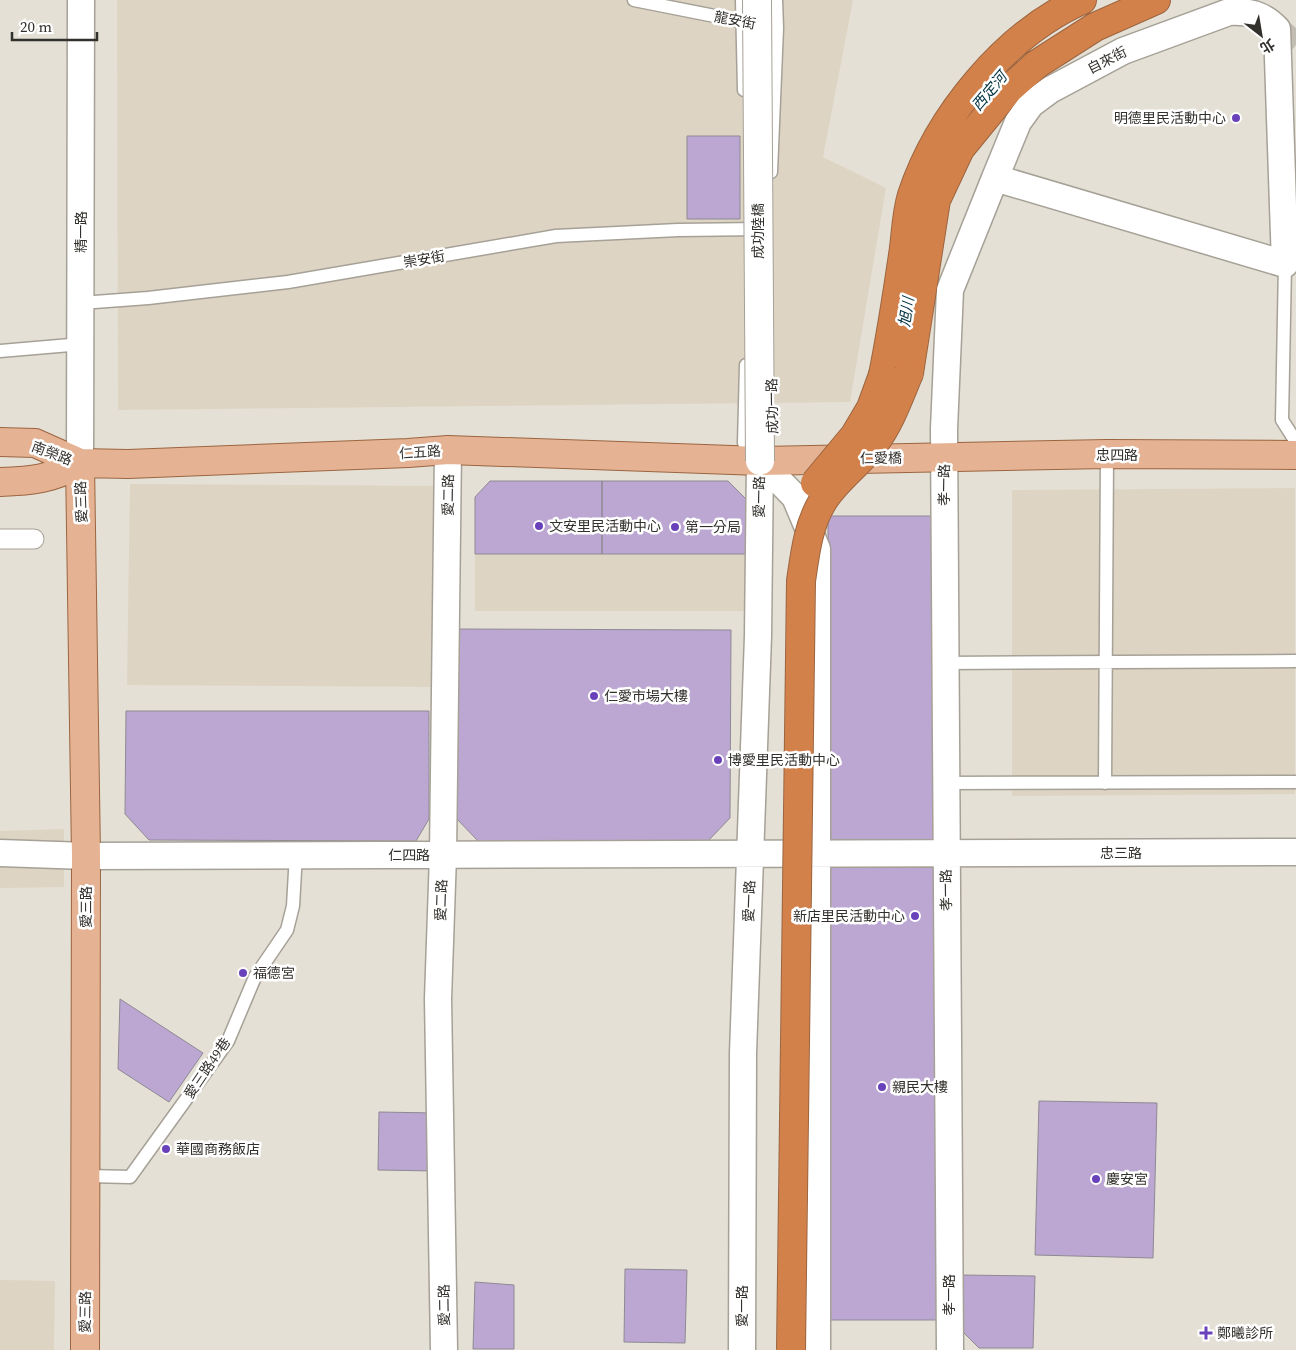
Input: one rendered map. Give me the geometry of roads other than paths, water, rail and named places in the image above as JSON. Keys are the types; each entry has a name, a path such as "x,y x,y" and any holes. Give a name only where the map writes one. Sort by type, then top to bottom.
{"highway":[{"path":"775,1350 782,623 784,584 795,520 806,494 855,435 874,400 883,375 893,324 912,197 934,142 971,91 1004,53 1039,24 1082,0"},
{"path":"791,1350 799,622 801,581 806,547 812,524 823,500 874,444 887,424 909,373 936,200 960,149 1009,88 1037,64 1095,26 1156,0"}],"main road":[{"name":"南榮路","path":"0,442 36,443 80,464"},
{"name":"仁五路","path":"80,464 128,464 448,450 760,461"},
{"name":"忠四路","path":"941,457 1107,454 1296,455"},
{"name":"仁愛橋","path":"760,461 941,457"},
{"name":"南榮路","path":"0,482 35,481 57,476 80,464"},
{"name":"愛三路","path":"80,464 86,856 87,1176 85,1350"}],"street":[{"name":"精一路","path":"80,0 82,344 80,464"},
{"name":"成功陸橋","path":"750,11 760,461"},
{"name":"自來街","path":"944,430 950,290 1018,122 1031,104 1050,90 1123,51 1229,12 1244,11 1268,19 1277,29 1286,264"},
{"path":"995,178 1286,264"},
{"name":"孝一路","path":"944,430 941,457 945,664 950,1350"},
{"name":"愛二路","path":"444,1350 438,1000 443,855 448,450"},
{"name":"愛一路","path":"742,1350 743,1053 758,636 760,461"},
{"name":"愛一路","path":"760,461 795,497 817,549 817,1350"},
{"path":"0,539 34,540"},
{"name":"忠三路","path":"817,854 1296,852"},
{"name":"仁四路","path":"0,854 86,856 817,854"}],"lane":[{"name":"龍安街","path":"634,0 750,11 778,28"},
{"name":"成功一路","path":"742,0 750,11 749,228 744,443 760,461 773,442 768,229 778,28 776,0"},
{"name":"崇安街","path":"81,303 148,298 288,282 556,236 749,228 768,229"},
{"path":"1286,264 1282,420 1296,442"},
{"path":"0,351 82,344"},
{"path":"1105,783 1107,454"},
{"path":"945,664 1296,661"},
{"path":"946,783 1296,782"},
{"name":"愛三路49巷","path":"87,1176 130,1177 228,1041 255,977 286,930 293,906 296,854"}],"tunnel":[{"path":"1277,29 1296,45"}],"place":[{"name":"明德里民活動中心","path":"1236,118"},
{"name":"文安里民活動中心","path":"539,526"},
{"name":"第一分局","path":"675,527"},
{"name":"仁愛市場大樓","path":"594,696"},
{"name":"博愛里民活動中心","path":"718,760"},
{"name":"新店里民活動中心","path":"915,916"},
{"name":"福德宮","path":"243,973"},
{"name":"親民大樓","path":"882,1087"},
{"name":"華國商務飯店","path":"166,1149"},
{"name":"慶安宮","path":"1096,1179"},
{"name":"鄭曦診所","path":"1206,1333"}],"water label":[{"name":"西定河","path":"989,91"},
{"name":"旭川","path":"906,312"}]}
